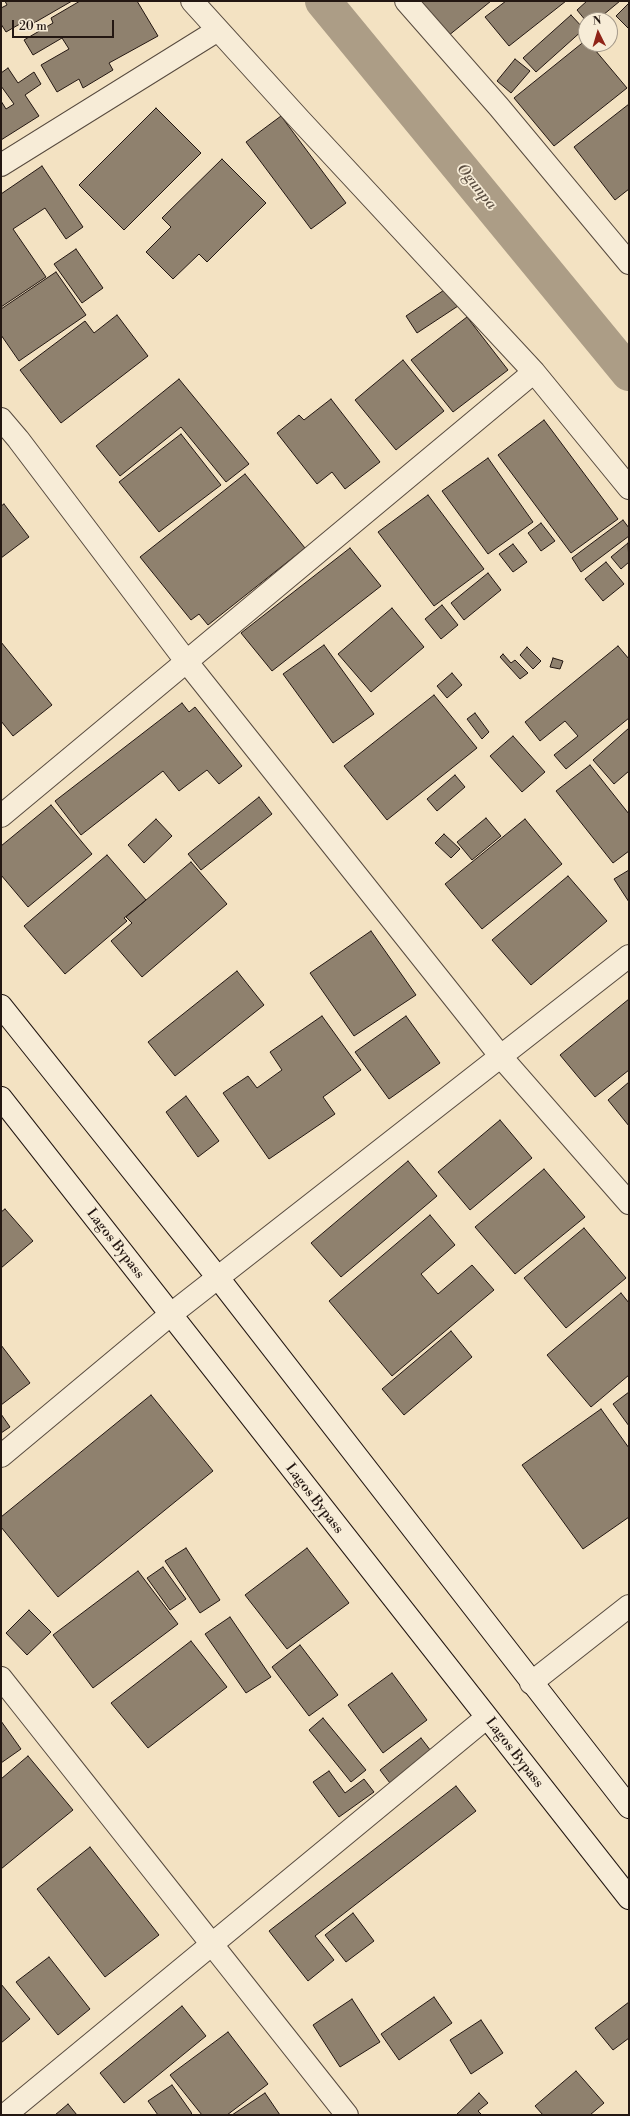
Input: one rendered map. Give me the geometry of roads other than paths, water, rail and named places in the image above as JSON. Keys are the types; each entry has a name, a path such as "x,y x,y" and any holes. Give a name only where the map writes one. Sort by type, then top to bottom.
{"street":[{"path":"192,1 300,120 534,372 629,488"},
{"path":"406,1 499,107 629,263"},
{"path":"1,165 218,30"},
{"path":"1,816 534,372"},
{"path":"1,419 18,439 186,661 502,1058 629,1203"},
{"path":"1,1456 170,1315 502,1058 629,956"},
{"path":"1,1006 218,1279 629,1807"},
{"name":"Lagos Bypass","path":"1,1098 486,1718 629,1898"},
{"path":"531,1683 629,1606"},
{"path":"1,1678 214,1944 347,2115"},
{"path":"5,2115 486,1718"}],"waterway":[{"name":"Ogunpa","path":"323,1 629,373"}]}
